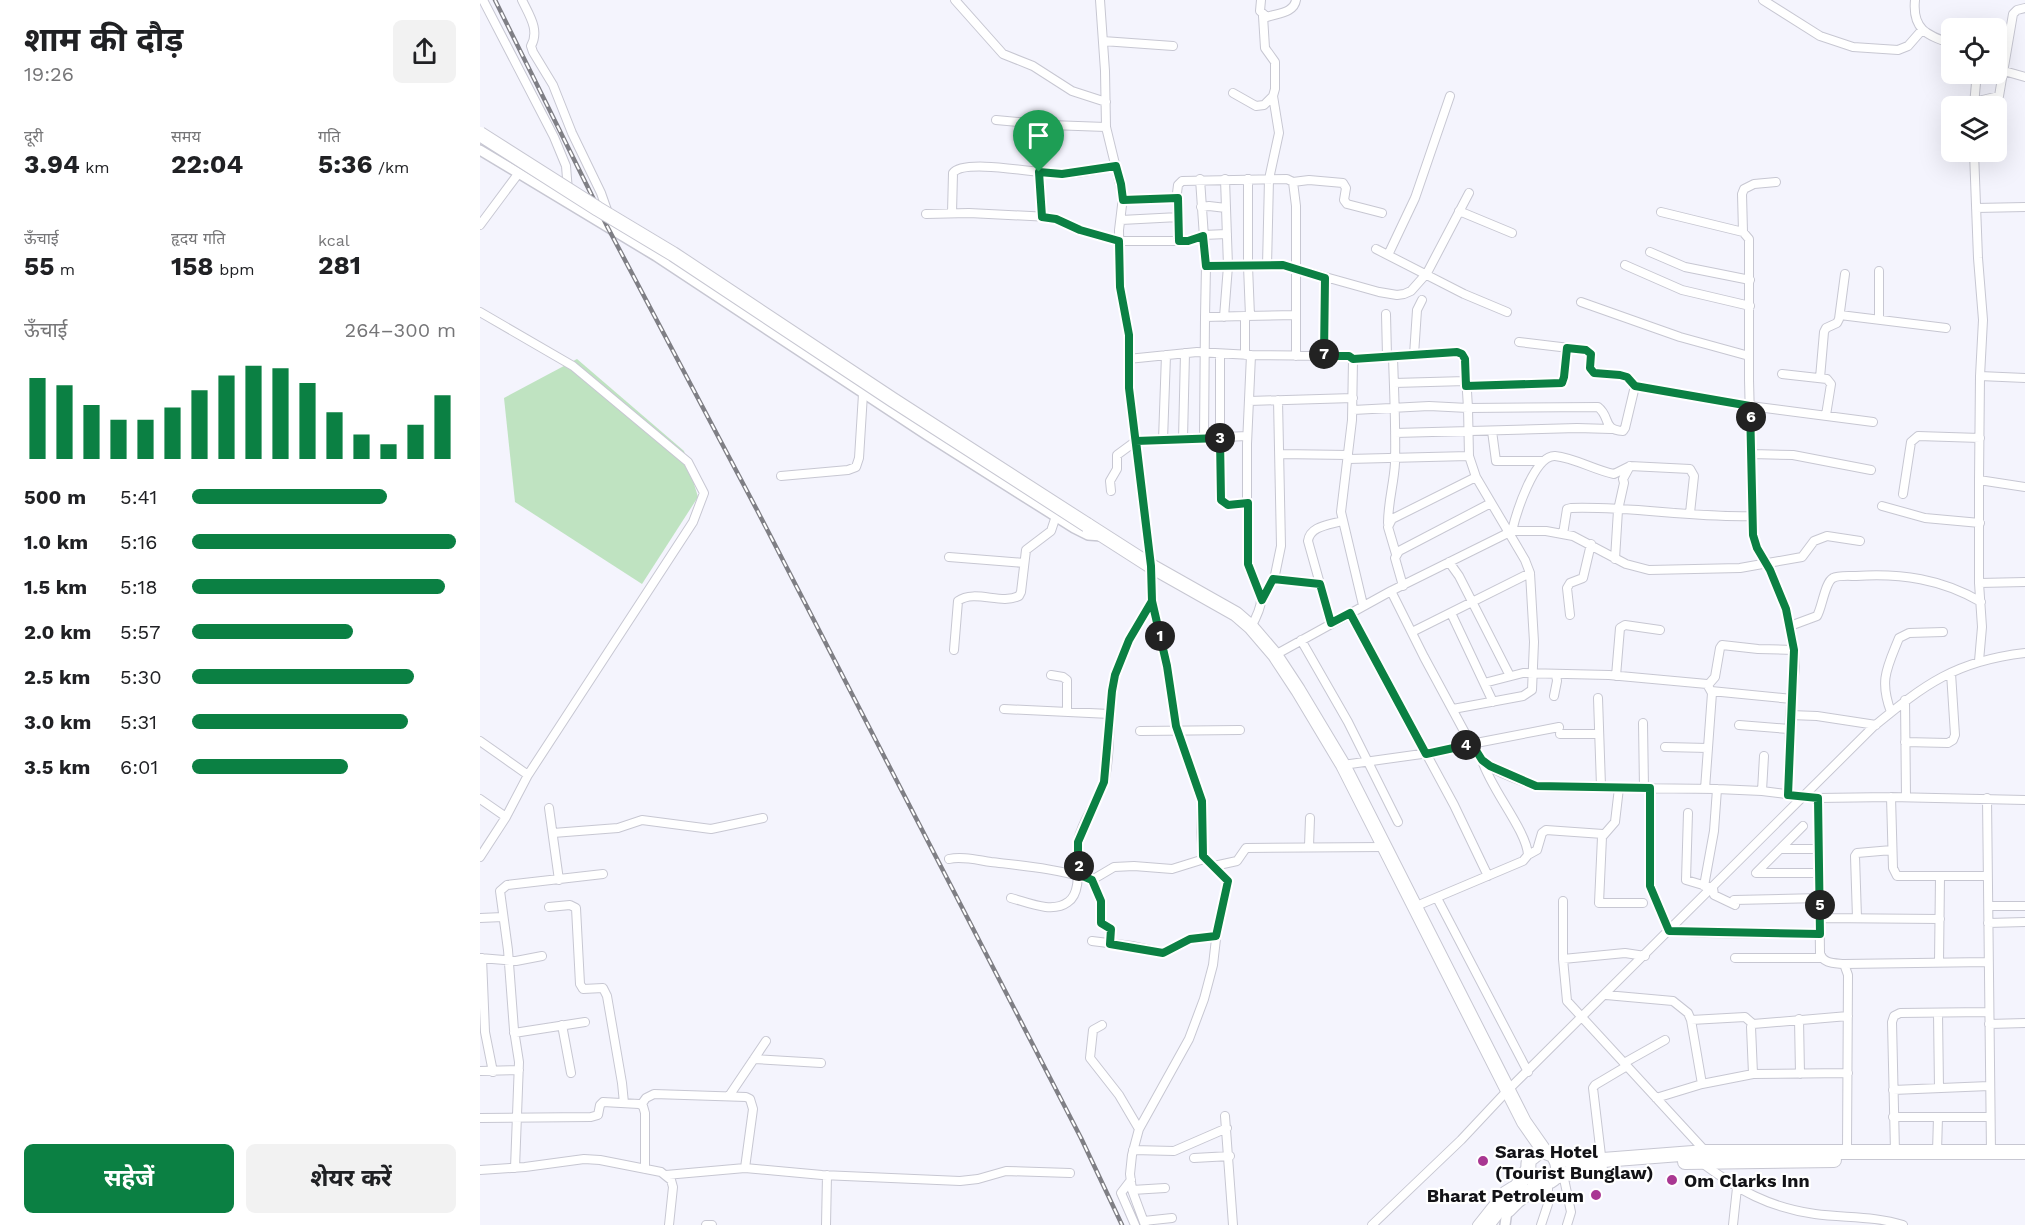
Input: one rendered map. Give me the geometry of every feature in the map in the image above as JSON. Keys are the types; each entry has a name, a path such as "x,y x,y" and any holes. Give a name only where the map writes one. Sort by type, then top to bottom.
{"highway":[{"path":"480,134 674,254 893,400 1151,566 1220,605 1251,627 1275,655 1343,765 1507,1091 1524,1122 1558,1162 1558,1170 1552,1179"},
{"path":"1524,1122 1526,1170 1532,1179 1552,1179"},
{"path":"1487,1225 1539,1152 1576,1161 1602,1164 1847,1151 2025,1152"},
{"path":"1703,1157 2025,1162"},
{"path":"1497,1225 1506,1218 1517,1200 1552,1179 1602,1164"}],"street":[{"path":"483,0 554,137 566,166 569,205"},
{"path":"522,0 534,29 535,40 531,46 533,52 553,85 572,133 601,194 615,232"},
{"path":"955,0 1003,54 1034,66 1072,91 1107,102"},
{"path":"1092,880 1114,867 1172,869 1201,860 1203,856 1202,801 1179,731 1152,601 1151,566 1129,388 1129,335 1120,287 1119,241 1123,200 1106,127 1107,102 1100,0"},
{"path":"1261,0 1260,11 1263,16 1265,48 1275,62 1273,96 1279,134 1269,179 1267,266"},
{"path":"1263,16 1267,17 1291,9 1296,0"},
{"path":"1763,0 1820,36 1853,47 1899,50 1908,46 1922,30"},
{"path":"1915,0 1914,10 1922,30 1929,36 1941,40"},
{"path":"2007,52 2013,14 2025,8"},
{"path":"1103,42 1173,46"},
{"path":"2007,72 2025,77"},
{"path":"1233,93 1256,106 1264,105 1273,96"},
{"path":"1388,255 1415,198 1450,96"},
{"path":"996,120 1106,127"},
{"path":"480,150 656,256 863,394 1056,516 1088,535 1104,536"},
{"path":"1974,162 1983,320 1980,376 1982,641 1979,661"},
{"path":"952,213 952,175 958,168 1008,168 1062,174 1116,166"},
{"path":"1039,172 1042,217"},
{"path":"480,225 518,174"},
{"path":"1179,241 1177,188 1186,179 1287,179 1293,182 1309,180 1343,183 1346,188 1344,200 1347,204 1382,213"},
{"path":"1200,179 1206,266 1204,438"},
{"path":"1224,317 1228,266 1225,179"},
{"path":"1248,179 1248,564 1262,600"},
{"path":"1293,182 1296,206 1296,356"},
{"path":"1743,232 1742,194 1744,189 1754,184 1776,182"},
{"path":"1206,266 1286,266 1397,295 1411,291 1425,275 1468,193"},
{"path":"1123,200 1178,198"},
{"path":"1202,207 1226,208"},
{"path":"1976,208 2025,207"},
{"path":"1459,211 1512,233"},
{"path":"1661,212 1743,232 1748,235 1750,243 1749,356 1754,540 1768,564 1786,609 1794,650 1788,795"},
{"path":"926,214 1042,217 1056,219 1080,230 1119,241 1188,241 1203,236 1227,234"},
{"path":"1120,220 1179,217"},
{"path":"1376,249 1425,275 1507,312"},
{"path":"1650,252 1685,267 1750,280"},
{"path":"1625,265 1682,290 1750,306"},
{"path":"1879,271 1879,319"},
{"path":"1820,378 1824,332 1826,328 1837,324 1845,274"},
{"path":"1324,356 1325,278"},
{"path":"1414,355 1417,310 1422,300"},
{"path":"1581,302 1680,337 1749,356"},
{"path":"480,312 573,366 688,462 704,493 693,522 528,775 506,817 480,857"},
{"path":"1386,314 1395,408 1395,458 1388,503 1388,527 1403,586"},
{"path":"1205,317 1296,315"},
{"path":"1840,315 1946,328"},
{"path":"1519,342 1590,352 1592,372 1627,377 1635,386 1750,406 1873,422"},
{"path":"1394,382 1562,383 1567,348"},
{"path":"1128,359 1185,353 1349,356 1353,359 1457,352 1462,354 1465,359 1469,456 1476,477 1510,531 1530,573 1534,642 1533,687 1529,694 1453,710"},
{"path":"1184,439 1185,353"},
{"path":"1220,354 1221,500 1228,505 1248,503"},
{"path":"1162,440 1166,355"},
{"path":"1353,359 1353,410 1341,503 1342,521 1364,605"},
{"path":"1782,374 1827,379 1830,384 1826,415"},
{"path":"1980,376 2025,378"},
{"path":"1395,433 1577,428 1623,431 1635,386"},
{"path":"781,476 848,470 856,467 859,458 863,394"},
{"path":"1249,401 1353,398"},
{"path":"1251,627 1277,568 1282,531 1278,400"},
{"path":"1353,410 1429,406 1598,407 1604,413 1611,429"},
{"path":"1492,431 1496,461 1543,461"},
{"path":"1111,491 1110,481 1117,469 1118,455 1136,441 1247,436"},
{"path":"1903,494 1911,442 1914,438 1918,436 1980,438"},
{"path":"1280,454 1395,458 1469,456"},
{"path":"1752,454 1793,455 1871,470"},
{"path":"1510,531 1521,498 1547,457 1554,456 1614,474 1623,479"},
{"path":"1614,474 1630,466 1692,470 1694,476 1690,513"},
{"path":"1615,560 1618,510 1623,479 1630,466"},
{"path":"1388,523 1476,477"},
{"path":"1980,480 2025,487"},
{"path":"1396,554 1491,503"},
{"path":"1882,506 1925,518 1980,524"},
{"path":"1563,534 1567,509 1575,507 1690,513 1714,517 1753,516"},
{"path":"954,650 958,601 966,597 1011,599 1019,596 1027,548 1051,531 1056,516"},
{"path":"1331,623 1309,548 1309,535 1314,529 1342,521"},
{"path":"1275,655 1364,605 1510,531 1563,534 1580,538 1615,560 1639,569 1649,570 1740,568 1802,557 1815,541 1827,536 1860,541"},
{"path":"1570,615 1567,588 1570,583 1583,578 1591,544"},
{"path":"949,557 1024,563"},
{"path":"1449,562 1473,602 1510,676"},
{"path":"1412,632 1530,573"},
{"path":"1790,626 1817,616 1829,582 1834,577 1875,574 1923,578 1957,589 1981,602"},
{"path":"1273,579 1320,584"},
{"path":"1980,583 2025,582"},
{"path":"1391,591 1453,710 1482,760 1488,777 1521,834 1528,849 1528,855"},
{"path":"1011,898 1046,907 1066,904 1073,897 1078,874 1078,842 1104,782 1112,691 1120,660 1152,601"},
{"path":"1350,613 1454,805 1488,876"},
{"path":"1451,613 1492,702"},
{"path":"1616,676 1620,628 1625,625 1660,630"},
{"path":"1891,712 1884,695 1884,684 1888,664 1899,638 1909,633 1943,632"},
{"path":"1301,640 1332,692 1398,822"},
{"path":"1705,789 1710,688 1715,677 1720,648 1722,645 1794,650"},
{"path":"1372,1225 1461,1140 1507,1091 1876,725 1905,700 1939,678 1979,661 2025,653"},
{"path":"1484,683 1533,673 1616,676 1701,682 1710,688 1791,699"},
{"path":"1905,742 1948,743 1953,740 1955,735 1951,673"},
{"path":"1554,696 1556,674"},
{"path":"1051,675 1067,680 1067,712"},
{"path":"1598,698 1600,786"},
{"path":"1905,700 1906,797"},
{"path":"1004,709 1110,714"},
{"path":"1790,715 1817,716 1876,725"},
{"path":"1643,723 1650,886 1669,931"},
{"path":"1739,724 1789,729"},
{"path":"1140,731 1240,730"},
{"path":"1343,765 1426,754 1472,744 1560,731 1599,734"},
{"path":"480,741 528,775"},
{"path":"1665,747 1708,748"},
{"path":"1762,792 1764,756"},
{"path":"1482,760 1490,766 1536,786 1717,789 1818,798 1906,797 2025,800"},
{"path":"1619,788 1615,822 1604,834 1599,903 1643,903"},
{"path":"1704,886 1714,831 1717,789"},
{"path":"1891,797 1894,874 1897,876 1940,877 1987,876"},
{"path":"1818,798 1822,958"},
{"path":"1987,798 1991,1152"},
{"path":"480,799 506,817"},
{"path":"549,808 559,880"},
{"path":"1688,813 1685,877 1690,883 1713,888"},
{"path":"553,833 618,828 642,820 711,829 763,818"},
{"path":"1310,818 1310,846"},
{"path":"1803,826 1756,873 1819,873"},
{"path":"1414,907 1523,861 1528,855 1538,850 1542,833 1546,830 1604,834"},
{"path":"1214,866 1237,861 1246,848 1310,846 1384,848"},
{"path":"1780,849 1819,849"},
{"path":"1857,918 1855,856 1862,851 1892,850"},
{"path":"1141,1224 1132,1190 1133,1150 1139,1129 1189,1039 1210,977 1228,881 1203,856"},
{"path":"948,859 962,858 1029,866 1078,874 1092,880 1101,901 1101,923 1111,929 1110,944"},
{"path":"515,1168 519,1070 509,960 500,894 503,886 603,874"},
{"path":"1939,962 1940,877"},
{"path":"1713,888 1714,895 1735,902 1820,898"},
{"path":"1437,898 1528,1072"},
{"path":"1563,901 1565,998 1656,1098 1703,1157 1737,1188 1758,1199 1799,1211 1888,1220 1903,1225"},
{"path":"549,907 570,905 576,908 580,984 583,989 603,988 607,996 624,1103"},
{"path":"1989,906 2025,906"},
{"path":"480,918 503,917"},
{"path":"1820,918 1940,919"},
{"path":"1988,923 2025,922"},
{"path":"1669,931 1820,934"},
{"path":"1092,941 1163,953 1190,939 1216,936"},
{"path":"1563,959 1625,953 1644,956"},
{"path":"493,1072 484,1023 481,958 519,961 542,956"},
{"path":"1736,958 1822,958 1825,961 1844,964 1988,962"},
{"path":"1844,964 1848,975 1847,1151"},
{"path":"1606,994 1673,1001 1688,1013 1702,1084"},
{"path":"1938,1012 1939,1088"},
{"path":"1895,1152 1892,1022 1894,1016 1900,1013 1988,1012"},
{"path":"1691,1020 1745,1017 1753,1024 1848,1016"},
{"path":"1799,1019 1800,1074"},
{"path":"514,1033 585,1022"},
{"path":"1989,1024 2025,1023"},
{"path":"1753,1024 1751,1027 1753,1074"},
{"path":"562,1025 571,1073"},
{"path":"1102,1025 1093,1030 1090,1058 1119,1095 1139,1129"},
{"path":"1602,1164 1593,1088 1625,1064 1665,1040"},
{"path":"729,1096 766,1041"},
{"path":"754,1059 821,1063"},
{"path":"480,1071 519,1070"},
{"path":"1656,1098 1702,1084 1753,1074 1848,1073"},
{"path":"1893,1090 1989,1086"},
{"path":"641,1105 646,1098 654,1094 746,1097 752,1103 745,1168"},
{"path":"480,1118 591,1117 598,1115 603,1102 641,1105"},
{"path":"641,1105 645,1113 645,1169"},
{"path":"1225,1116 1230,1156 1233,1225"},
{"path":"1937,1152 1938,1117"},
{"path":"1893,1118 1990,1117"},
{"path":"1133,1150 1174,1151 1227,1128"},
{"path":"1194,1158 1230,1156"},
{"path":"480,1170 584,1159 645,1169 666,1175 745,1168 827,1175 971,1181 1006,1171 1071,1173"},
{"path":"1477,1225 1504,1191 1526,1170"},
{"path":"666,1175 671,1180 672,1187 669,1225"},
{"path":"826,1225 827,1175"},
{"path":"1541,1225 1548,1204 1552,1179"},
{"path":"1552,1179 1571,1212 1568,1225"},
{"path":"1131,1180 1121,1193 1141,1224"},
{"path":"1132,1190 1166,1188"},
{"path":"1733,1225 1737,1188"},
{"path":"1831,1225 1832,1215"},
{"path":"1141,1224 1172,1218"},
{"path":"706,1225 712,1225"}],"green space":[{"path":"577,359 684,451 698,497 642,584 515,502 504,398"}],"railway":[{"path":"495,0 608,228 757,510 1081,1138 1122,1225"}],"place":[{"name":"Saras Hotel (Tourist Bunglaw)","path":"1483,1161"},
{"name":"Om Clarks Inn","path":"1672,1180"},
{"name":"Bharat Petroleum","path":"1596,1195"}],"route":[{"path":"1039,172 1042,217 1050,217 1080,230 1119,241 1121,303 1129,335 1129,388 1151,566 1151,594 1152,601 1167,666 1176,726 1202,801 1203,856 1228,881 1216,936 1190,939 1163,953 1110,944 1111,929 1100,922 1102,905 1092,880 1078,874 1078,842 1104,782 1115,675 1129,640 1152,601 1151,566 1136,441 1220,438 1221,500 1228,505 1248,503 1248,568 1262,600 1273,579 1320,584 1331,623 1350,613 1426,754 1472,744 1482,760 1490,766 1536,786 1650,788 1650,886 1669,931 1820,934 1818,798 1788,795 1794,650 1786,609 1768,564 1757,548 1753,535 1750,406 1635,386 1627,377 1594,373 1590,368 1591,354 1586,350 1567,348 1564,377 1562,383 1559,384 1466,386 1465,359 1457,352 1353,359 1349,356 1324,356 1325,278 1283,265 1206,266 1203,236 1188,241 1179,241 1178,198 1123,200 1116,166 1062,174 1039,172"}]}
